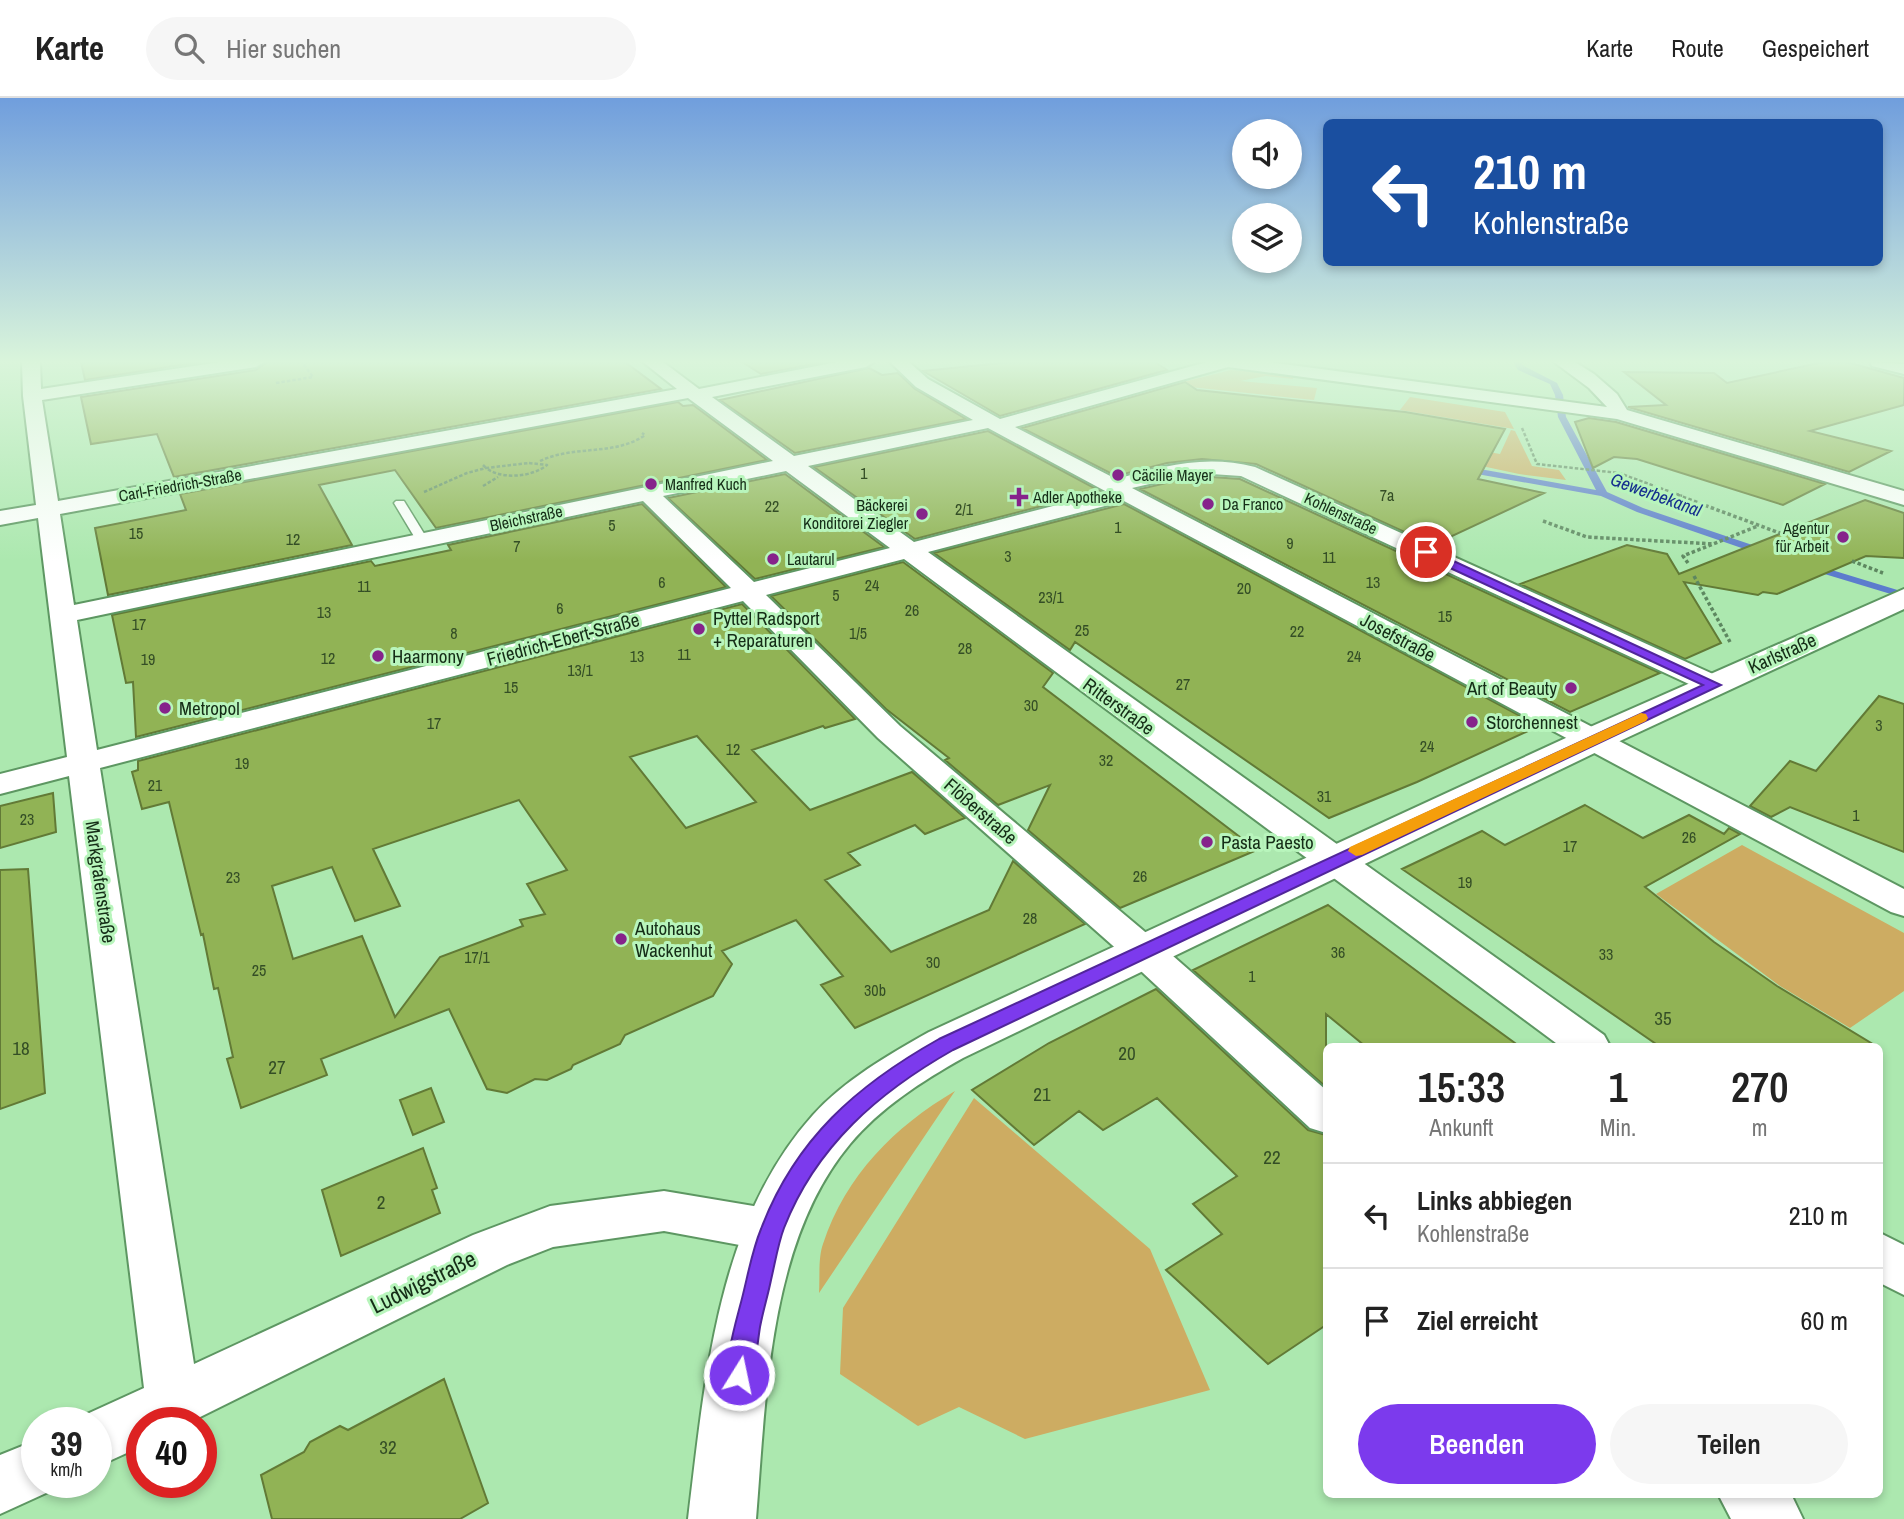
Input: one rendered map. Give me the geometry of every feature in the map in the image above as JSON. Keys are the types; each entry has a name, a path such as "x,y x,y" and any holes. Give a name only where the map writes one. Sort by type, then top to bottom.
{"street":[{"name":"Markgrafenstraße","path":"37,428 173,1402"},
{"name":"Carl-Friedrich-Straße","path":"0,518 497,428"},
{"name":"Ritterstraße","path":"741,428 1585,1043"},
{"name":"Bleichstraße","path":"63,615 789,463 970,428"},
{"name":"Josefstraße","path":"1001,428 1904,904"},
{"path":"1668,428 1904,498"},
{"name":"Kohlenstraße","path":"1120,490 1199,465 1215,464 1248,471 1714,685"},
{"name":"Friedrich-Ebert-Straße","path":"0,784 908,551 1120,490"},
{"name":"Flößerstraße","path":"647,493 889,732 1143,951 1323,1113"},
{"name":"Karlstraße","path":"722,1519 739,1375 748,1323 772,1230 793,1184 829,1132 861,1101 902,1069 946,1045 1746,670 1894,593"},
{"name":"Ludwigstraße","path":"112,1431 490,1250 550,1227 664,1211 772,1230"},
{"path":"1883,1257 1904,1273"},
{"path":"0,1485 21,1475"},
{"path":"1751,1498 1774,1519"}],"lane":[{"path":"400,503 422,540"}],"path":[{"path":"1523,428 1537,464 1619,473 1785,535"},
{"path":"400,503 403,496 444,486 460,475 539,461 588,447 628,444 642,439 645,435 642,433"},
{"path":"483,486 499,476 542,469 547,465 539,461"},
{"path":"483,465 499,476"},
{"path":"1543,521 1587,537 1714,544"},
{"path":"1688,563 1684,556 1759,526"},
{"path":"1852,561 1894,593"},
{"path":"1695,576 1746,670"}],"shaded area":[{"path":"1245,428 1333,428 1394,435 1500,454 1511,430 1515,431 1532,466 1559,470 1566,480 1519,474 1389,446"},
{"path":"1742,845 1904,933 1904,991 1850,1028 1780,986 1656,894"},
{"path":"955,1091 819,1293 823,1244 845,1196 859,1175 892,1137"},
{"path":"974,1098 1150,1249 1210,1390 1025,1439 959,1407 918,1426 840,1374 843,1308"}],"building":[{"path":"88,428 443,428 174,477 157,434 91,444"},
{"path":"536,428 724,428 767,460 436,528 395,470 319,485 352,545 108,595 95,528 186,510 180,494"},
{"path":"760,428 919,428 795,453"},
{"path":"1023,428 1501,428 1505,429 1478,479 1544,493 1433,545 1256,464 1202,459 1167,463 1116,476"},
{"path":"1577,428 1637,428 1825,484 1783,505 1637,459 1614,457 1593,468"},
{"path":"1700,428 1820,428 1810,431 1891,451 1849,472"},
{"path":"988,431 1100,491 915,539 814,467"},
{"path":"785,474 884,547 755,579 668,498"},
{"path":"1197,476 1240,479 1660,673 1570,712 1140,489"},
{"name":"Agentur für Arbeit","path":"1865,500 1904,513 1904,558 1866,556 1777,594 1763,592 1758,595 1684,582 1721,643 1685,659 1520,584 1627,545 1667,554 1679,574"},
{"path":"642,504 726,587 136,737 133,682 126,683 112,615 371,561 375,566 451,550 448,545"},
{"path":"1124,504 1539,726 1417,782 1329,818 1075,642 1070,650 934,553"},
{"path":"903,562 1053,673 1043,687 1257,850 1120,908 1028,830 1050,785 998,805 945,760 949,758 886,709 771,596"},
{"path":"742,604 855,719 825,728 823,726 752,750 810,810 912,772 965,818 925,834 915,825 848,853 860,865 825,880 891,952 989,910 1013,861 1085,924 855,1028 821,985 843,976 796,920 722,951 732,964 713,996 625,1035 620,1044 547,1080 535,1079 507,1093 487,1089 449,1009 321,1059 327,1075 241,1108 227,1059 233,1057 218,988 214,989 203,934 201,935 169,802 142,809 132,772 138,770 138,761","holes":["697,736 756,802 686,828 630,757","519,800 567,870 527,884 545,914 520,920 523,926 440,957 395,1017 362,936 293,959 272,886 332,867 355,921 400,906 373,849"]},
{"path":"1879,696 1904,704 1904,852 1790,807 1771,817 1750,806 1790,761 1816,771"},
{"path":"53,793 56,832 0,848 0,806"},
{"path":"1585,805 1643,838 1689,815 1724,834 1729,828 1740,834 1645,887 1714,942 1777,986 1871,1043 1655,1043 1402,869 1482,831 1505,845"},
{"path":"28,869 45,1093 0,1109 0,870"},
{"path":"1328,905 1515,1043 1361,1043 1326,1014 1323,1084 1193,970"},
{"path":"1156,989 1308,1130 1323,1134 1323,1327 1268,1364 1166,1270 1222,1234 1193,1204 1237,1176 1157,1098 1103,1130 1079,1111 1034,1145 972,1090 1049,1043"},
{"path":"431,1088 444,1122 413,1135 400,1100"},
{"path":"423,1148 437,1188 432,1190 440,1213 341,1256 322,1190"},
{"path":"444,1379 488,1503 460,1519 272,1519 261,1475 304,1452 310,1442 340,1426 348,1430"}],"waterway":[{"path":"1568,428 1603,494"},
{"name":"Gewerbekanal","path":"1463,469 1603,494"},
{"name":"Gewerbekanal","path":"1603,494 1640,510 1766,553"},
{"name":"Gewerbekanal","path":"1812,567 1904,595"}],"slow traffic":[{"path":"1356,851 1641,718"}],"place":[{"name":"Cäcilie Mayer","path":"1118,475"},
{"name":"Manfred Kuch","path":"651,484"},
{"name":"Adler Apotheke","path":"1019,497"},
{"name":"Da Franco","path":"1208,504"},
{"name":"Bäckerei Konditorei Ziegler","path":"922,514"},
{"name":"Agentur für Arbeit","path":"1843,537"},
{"name":"Lautarul","path":"773,559"},
{"name":"Pyttel Radsport + Reparaturen","path":"699,629"},
{"name":"Haarmony","path":"378,656"},
{"name":"Art of Beauty","path":"1571,688"},
{"name":"Metropol","path":"165,708"},
{"name":"Storchennest","path":"1472,722"},
{"name":"Pasta Paesto","path":"1207,842"},
{"name":"Autohaus Wackenhut","path":"621,939"}],"route":[{"path":"739,1375 748,1323 772,1230 793,1184 829,1132 861,1101 902,1069 946,1045 1143,951 1714,685 1426,552"}]}
